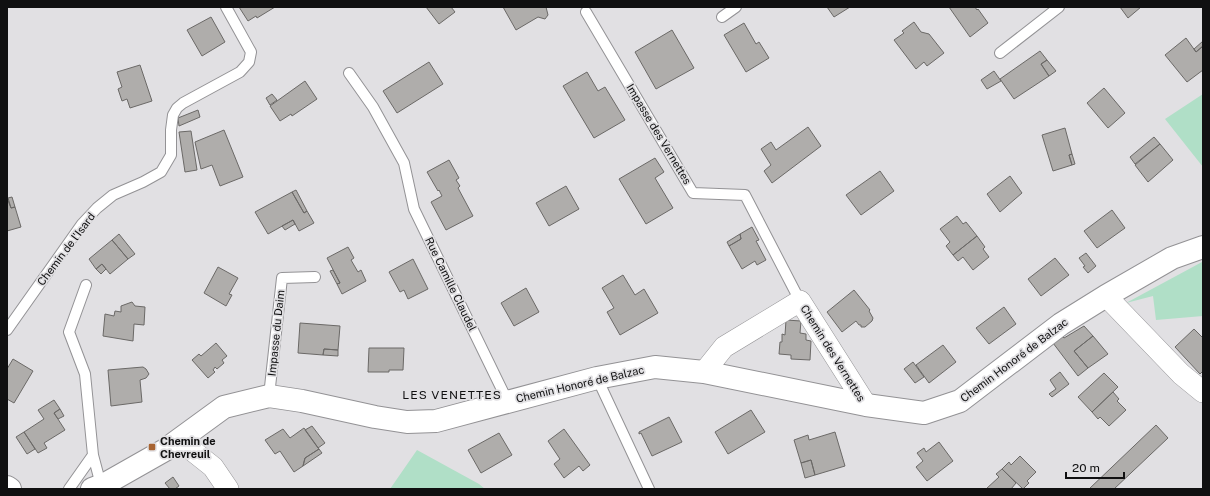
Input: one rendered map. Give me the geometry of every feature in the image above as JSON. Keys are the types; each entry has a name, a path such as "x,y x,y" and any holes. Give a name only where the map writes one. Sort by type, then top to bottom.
{"street":[{"name":"Chemin Honoré de Balzac","path":"97,487 165,450 224,407 269,396 407,422 436,420 597,378 655,367 704,372 866,405 924,413 960,401 1061,324 1172,258 1203,247"},
{"path":"1106,296 1181,374 1203,392"},
{"name":"Chemin des Vernettes","path":"704,372 724,347 800,301 866,405"},
{"path":"197,427 214,467 228,489"},
{"path":"179,440 214,467"}],"lane":[{"name":"Chemin de l'Isard","path":"7,330 82,224 97,208 113,195 143,182 161,172 171,155 171,130 173,115 178,108 183,103 240,72 249,62 251,52 226,7"},
{"path":"722,17 736,7"},
{"path":"1000,53 1059,7"},
{"name":"Impasse des Vernettes","path":"586,12 694,193 745,195 800,301"},
{"name":"Rue Camille Claudel","path":"350,73 373,107 404,164 414,209 508,402"},
{"name":"Impasse du Daim","path":"269,396 282,278 315,277"},
{"path":"86,285 69,332 85,374 97,487"},
{"path":"597,378 649,489"},
{"path":"69,489 93,455"}],"green space":[{"path":"1203,94 1203,167 1165,119"},
{"path":"1202,262 1203,316 1156,320 1153,296 1126,303"},
{"path":"417,450 479,484 485,489 390,489"}],"building":[{"path":"239,7 275,7 257,18 256,16 248,21"},
{"path":"426,7 451,7 455,12 439,24"},
{"path":"503,7 546,7 548,15 545,19 538,17 516,30"},
{"path":"827,7 850,7 834,17"},
{"path":"949,7 975,7 988,23 970,37"},
{"path":"1120,7 1141,7 1128,18"},
{"path":"211,17 225,42 202,56 187,30"},
{"path":"914,22 921,32 929,34 944,53 927,66 924,62 916,69 894,40 904,33 902,31"},
{"path":"744,23 756,44 759,42 769,58 746,72 724,35"},
{"path":"672,30 694,68 656,89 635,52"},
{"path":"1186,38 1196,52 1203,46 1203,70 1187,82 1165,55"},
{"path":"1203,41 1203,46 1196,52 1194,49"},
{"path":"1040,51 1047,60 1041,64 1049,76 1014,99 1000,79"},
{"path":"1047,60 1056,71 1049,76 1041,64"},
{"path":"429,62 443,84 397,113 383,91"},
{"path":"140,65 152,101 130,108 127,99 122,101 118,89 122,87 117,72"},
{"path":"994,71 1001,81 987,89 981,80"},
{"path":"587,72 598,91 605,87 625,120 594,138 563,86"},
{"path":"305,81 317,99 292,116 291,114 280,121 270,106"},
{"path":"1104,88 1125,113 1108,128 1087,103"},
{"path":"272,94 277,100 270,105 266,98"},
{"path":"198,110 200,117 179,126 178,118"},
{"path":"808,127 821,146 772,183 764,171 771,165 761,149 771,142 776,150"},
{"path":"1065,128 1072,154 1069,155 1072,165 1053,171 1042,135"},
{"path":"224,130 243,177 220,186 212,165 201,169 195,142"},
{"path":"191,131 197,170 185,172 179,132"},
{"path":"1154,137 1160,144 1135,164 1130,157"},
{"path":"1160,144 1173,160 1148,182 1135,165"},
{"path":"1072,154 1075,164 1072,165 1069,155"},
{"path":"655,158 664,172 655,178 673,208 646,224 619,179"},
{"path":"449,160 459,178 456,180 460,186 458,188 473,216 446,230 431,202 442,196 427,172"},
{"path":"880,171 894,191 861,215 846,195"},
{"path":"1010,176 1022,193 1000,212 987,194"},
{"path":"566,186 579,209 549,226 536,203"},
{"path":"296,190 307,211 304,213 292,192"},
{"path":"292,192 304,213 307,211 314,223 299,231 293,220 268,234 255,212"},
{"path":"12,197 15,207 11,208 8,198"},
{"path":"7,198 11,208 15,207 21,227 7,231"},
{"path":"1112,210 1125,228 1097,248 1084,231"},
{"path":"957,216 963,224 966,222 977,236 953,255 946,246 950,242 940,229"},
{"path":"293,220 295,224 285,230 282,226"},
{"path":"752,227 759,240 756,241 766,260 757,265 755,261 742,269 729,246 741,239 740,234"},
{"path":"119,234 135,254 128,259 112,240"},
{"path":"740,234 741,239 729,246 727,242"},
{"path":"977,236 985,247 983,249 989,257 973,270 963,257 958,261 953,255"},
{"path":"112,240 128,259 110,274 102,264 96,269 89,259"},
{"path":"348,247 354,258 351,260 358,272 361,270 366,281 342,294 337,284 340,283 327,258"},
{"path":"1086,253 1096,266 1088,273 1083,267 1085,266 1079,258"},
{"path":"1055,258 1069,275 1041,296 1028,279"},
{"path":"413,259 428,289 408,299 404,290 400,292 389,272"},
{"path":"102,264 106,269 101,274 96,269"},
{"path":"218,267 238,278 229,294 232,295 226,306 204,293"},
{"path":"333,270 340,283 337,284 330,271"},
{"path":"623,275 635,295 644,289 658,313 620,335 607,312 614,308 602,288"},
{"path":"526,288 539,312 514,326 501,303"},
{"path":"854,290 870,310 869,311 873,318 872,321 865,327 861,327 861,325 859,325 856,321 842,332 827,312"},
{"path":"132,302 135,306 145,307 144,325 134,324 133,341 103,336 105,314 114,316 115,311 121,312 121,306"},
{"path":"1004,307 1016,324 989,344 976,328"},
{"path":"786,320 801,321 800,333 806,334 806,340 811,341 810,360 791,359 791,355 779,354 782,334 785,335"},
{"path":"300,323 340,326 338,350 324,349 323,355 298,353"},
{"path":"1084,326 1093,336 1074,351 1088,368 1078,376 1053,343 1062,336 1064,338"},
{"path":"1194,329 1203,338 1203,371 1200,374 1175,347"},
{"path":"1093,336 1108,354 1088,368 1074,351"},
{"path":"216,343 227,356 222,360 224,363 217,369 215,367 213,370 215,372 208,378 192,360 199,354 201,356"},
{"path":"943,345 956,362 929,383 916,365"},
{"path":"369,348 404,348 403,370 368,372"},
{"path":"324,349 338,350 338,356 323,355"},
{"path":"13,359 33,371 14,403 7,399 7,369"},
{"path":"913,362 924,377 915,383 904,369"},
{"path":"143,367 149,374 146,378 140,380 142,402 111,406 108,370"},
{"path":"1060,372 1069,384 1052,397 1049,394 1056,389 1050,380"},
{"path":"1104,373 1118,387 1092,412 1078,397"},
{"path":"1113,392 1119,399 1117,401 1126,410 1109,426 1100,417 1098,419 1092,412"},
{"path":"54,400 60,409 54,413 65,430 44,443 47,448 38,453 24,432 44,419 38,410"},
{"path":"60,409 64,416 58,419 54,413"},
{"path":"751,410 765,432 728,454 715,432"},
{"path":"669,417 682,442 652,456 641,433 639,434 639,432"},
{"path":"1156,425 1168,438 1114,489 1089,489"},
{"path":"312,426 325,443 318,448 305,430"},
{"path":"304,428 319,449 305,458 303,466 294,472 280,451 275,454 265,440 283,429 290,438"},
{"path":"564,429 590,465 583,471 579,466 564,478 554,464 560,459 548,441"},
{"path":"24,432 35,449 27,454 16,437"},
{"path":"835,432 845,466 815,475 811,460 801,463 794,440 808,435 809,440"},
{"path":"499,433 512,455 481,473 468,450"},
{"path":"939,442 953,461 927,481 916,467 923,461 917,453 924,448 926,452"},
{"path":"319,449 322,453 303,466 305,458"},
{"path":"1020,456 1036,472 1027,481 1029,483 1023,489 1002,469 1009,462 1011,465"},
{"path":"811,460 815,475 805,478 801,463"},
{"path":"1002,469 1016,483 1011,489 986,489 999,477 996,474"},
{"path":"173,477 179,486 175,489 170,489 165,483"}],"place":[{"name":"Chemin de Chevreuil","path":"152,447"}],"district":[{"name":"LES VENETTES","path":"452,395"}]}
